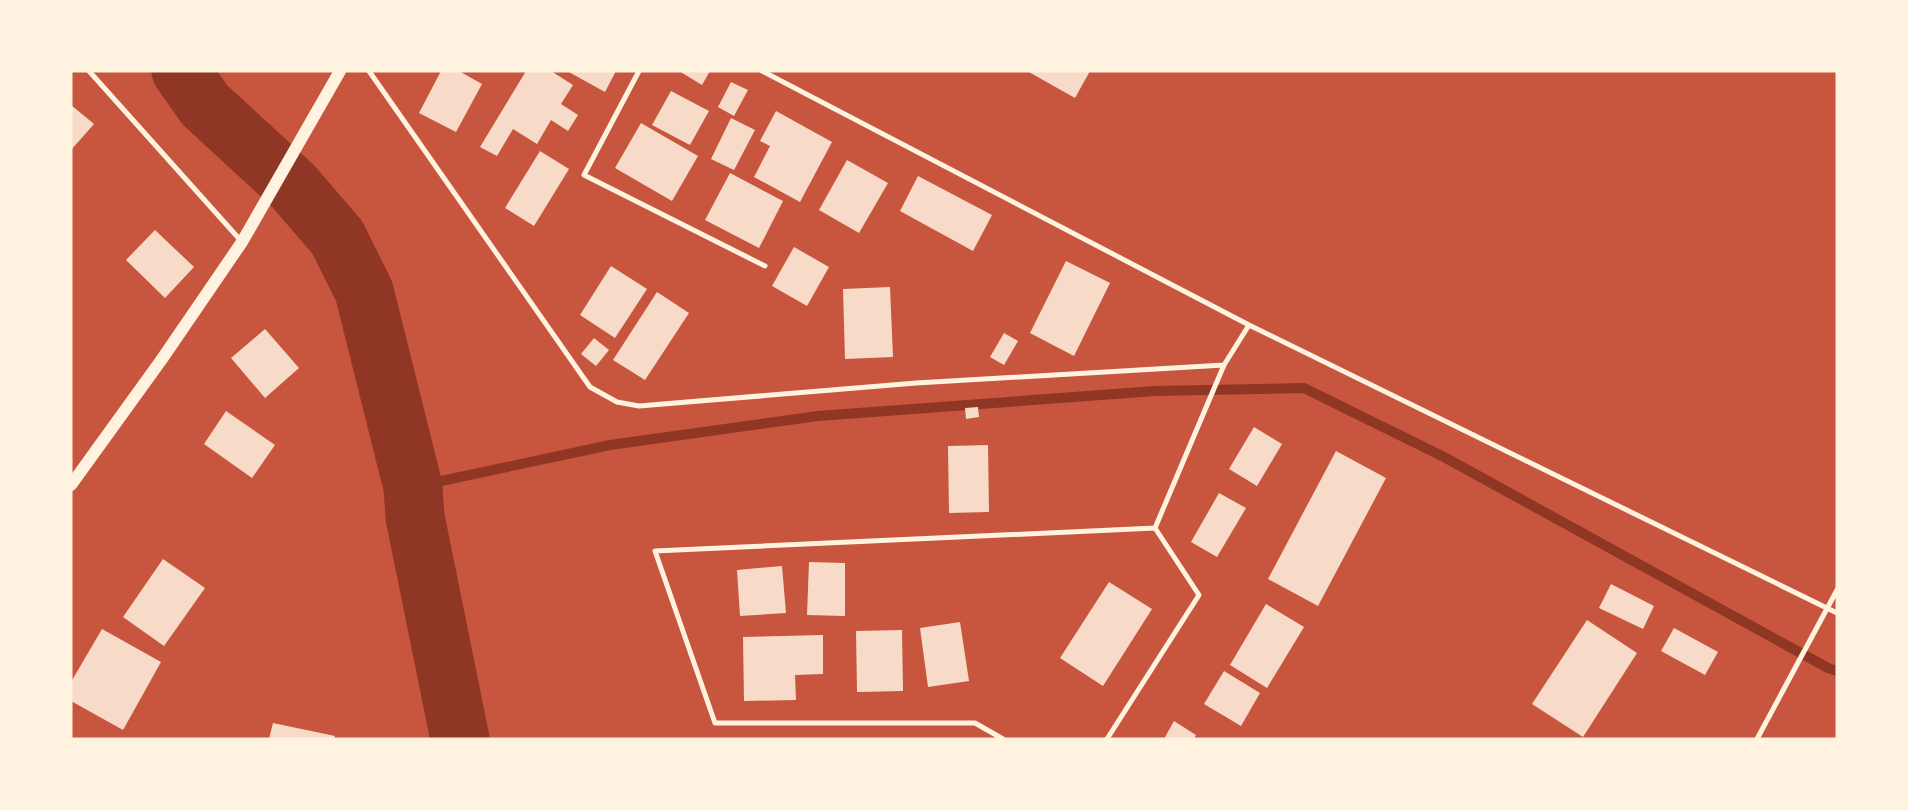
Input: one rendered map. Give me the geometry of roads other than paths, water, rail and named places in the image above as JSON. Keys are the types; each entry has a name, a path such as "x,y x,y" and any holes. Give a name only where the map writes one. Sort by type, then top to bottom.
{"main road":[{"path":"71,485 162,359 242,242 340,71"}],"street":[{"path":"89,71 242,242"},
{"path":"369,71 590,388 617,402 638,406 916,384 1224,365"},
{"path":"640,71 584,175 765,266"},
{"path":"762,71 1249,324 1837,613"},
{"path":"1155,528 1224,365 1249,324"},
{"path":"1003,739 975,723 715,723 655,551 1155,528"},
{"path":"1107,739 1199,595 1155,528"},
{"path":"1756,739 1837,590"}],"waterway":[{"path":"181,71 205,105 293,186 337,237 364,291 413,487 415,517 460,739"},
{"path":"413,487 610,445 818,416 1155,391 1304,388 1444,457 1828,668 1837,671"}]}
